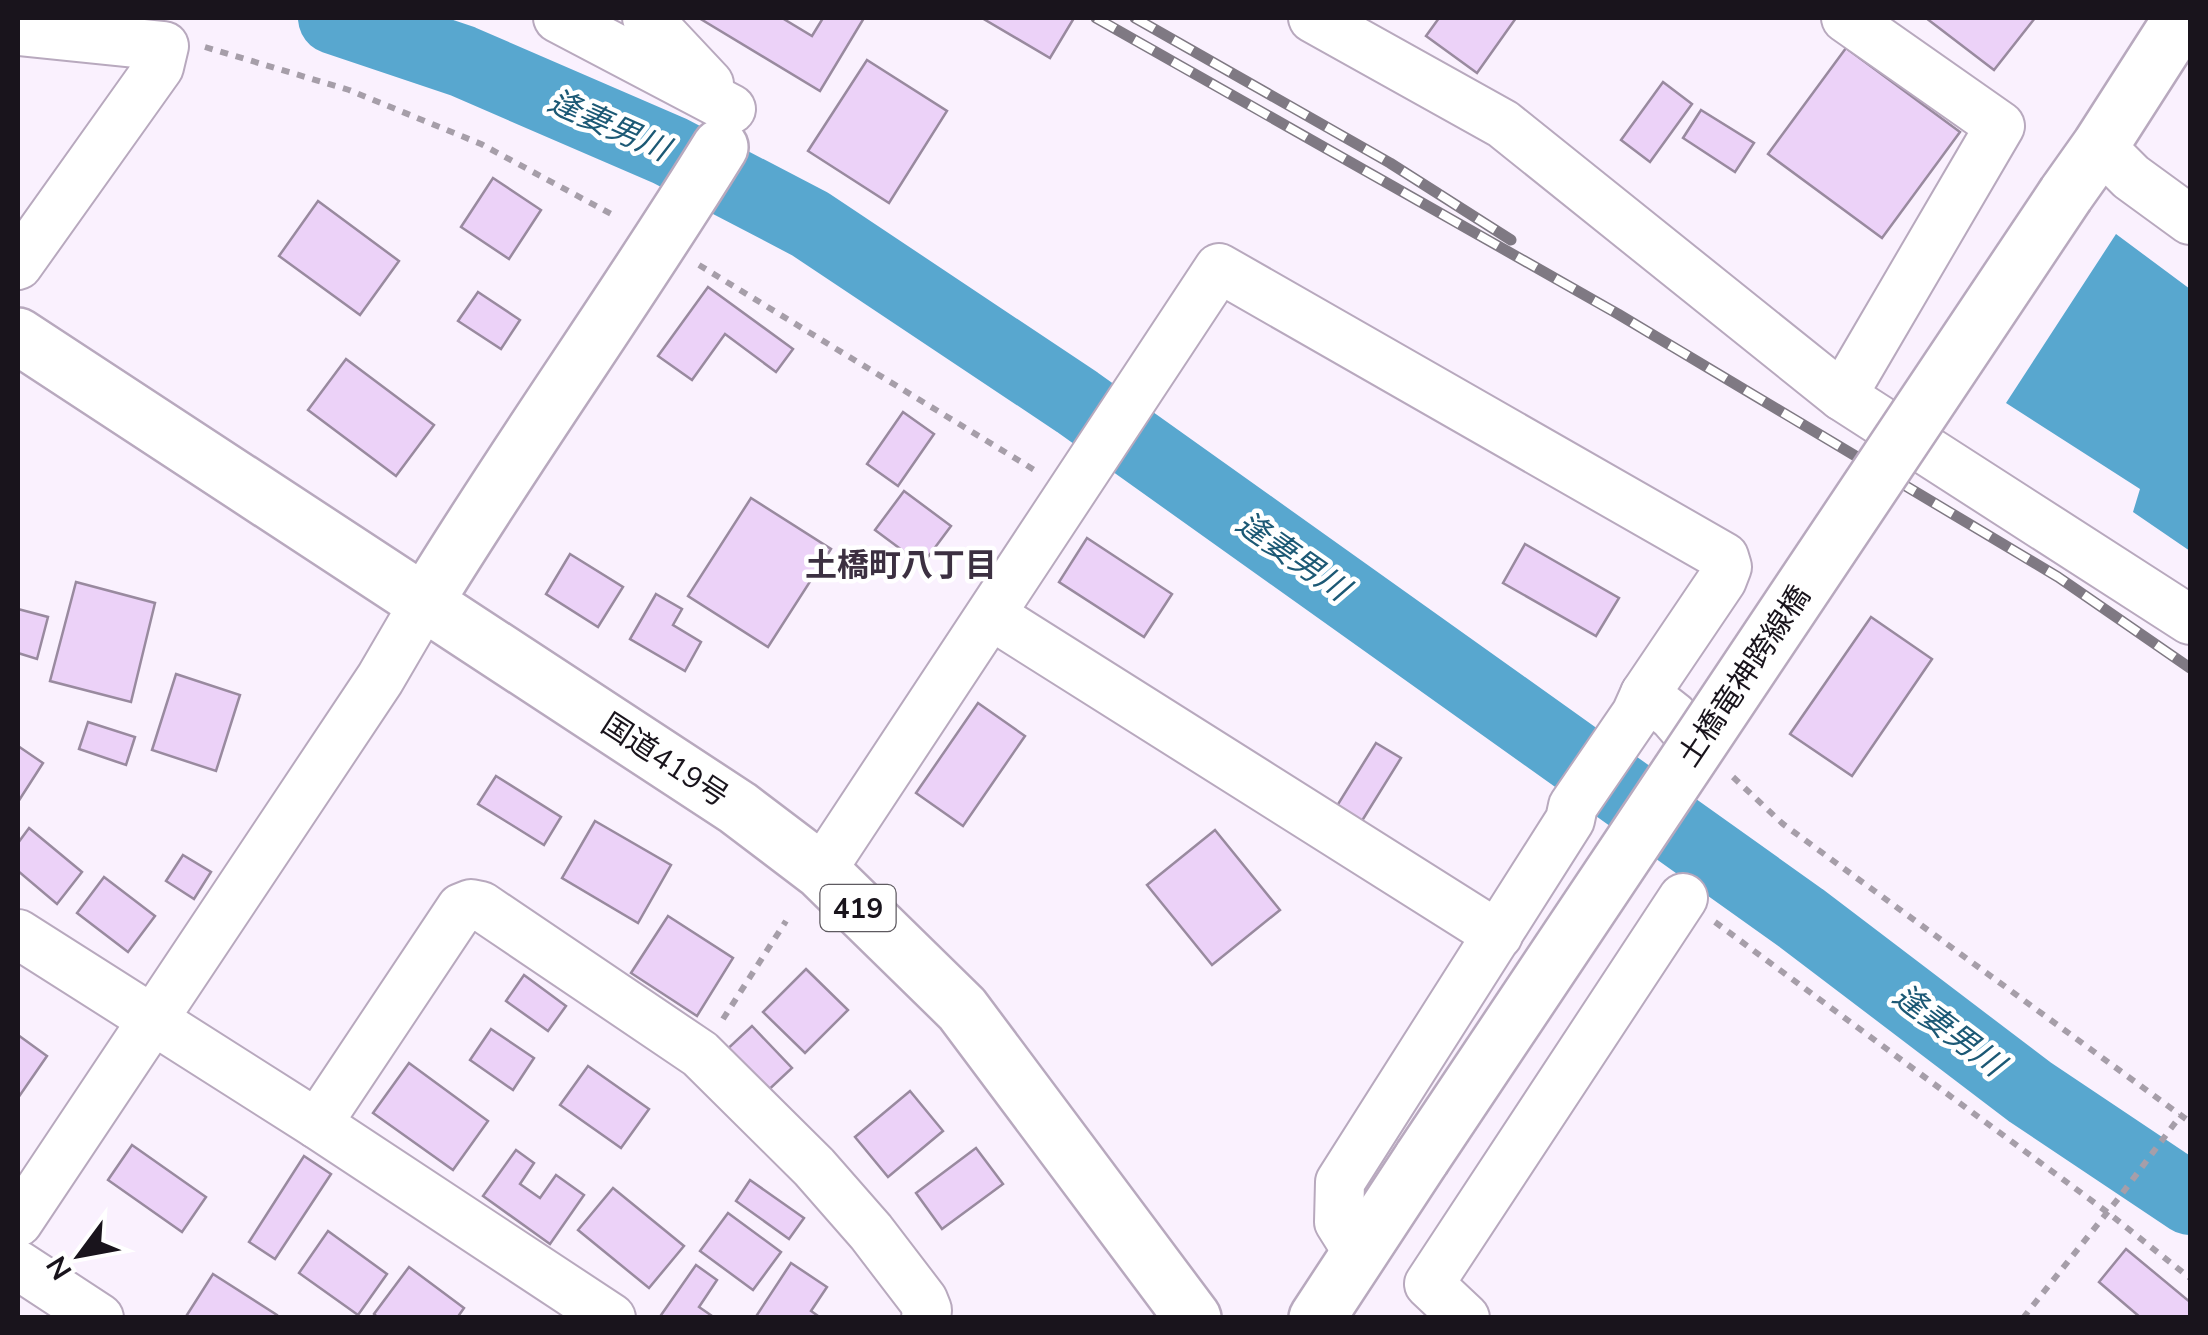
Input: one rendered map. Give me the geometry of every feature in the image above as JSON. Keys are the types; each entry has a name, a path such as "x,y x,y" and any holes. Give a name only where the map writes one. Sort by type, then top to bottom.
{"main road":[{"name":"土橋竜神跨線橋","path":"1317,1318 2182,18"},
{"path":"425,602 460,546 683,250 726,128"},
{"name":"国道419号","path":"18,336 738,808 821,872 962,1008 1194,1318"}],"street":[{"path":"558,18 726,128"},
{"path":"647,18 726,128"},
{"path":"1313,18 1503,124 1842,396 2190,620"},
{"path":"1842,396 2000,126 1846,18"},
{"path":"18,31 164,46 159,67 18,265"},
{"path":"2100,146 2131,178 2190,220"},
{"path":"821,872 1220,268 1724,556 1727,567 1722,580 1574,806 1570,820 1340,1182 1339,1222 1359,1254"},
{"path":"18,1222 380,678 425,602"},
{"path":"991,615 1498,935"},
{"path":"1640,704 1674,716 1686,731"},
{"path":"1465,1318 1430,1284 1684,898"},
{"path":"317,1124 461,908 481,906 700,1054 814,1167 871,1232 923,1300 926,1318"},
{"path":"18,934 612,1318"},
{"path":"18,1266 99,1318"}],"path":[{"path":"162,55 190,42 349,90 481,144 614,215"},
{"path":"683,250 1072,492"},
{"path":"1686,731 1782,824 2190,1122"},
{"path":"1684,898 2108,1212 2190,1278"},
{"path":"700,1054 786,921"},
{"path":"2023,1318 2181,1115"}],"water":[{"path":"2116,234 2190,289 2190,551 2133,512 2140,489 2006,403"}],"building":[{"path":"699,18 782,18 812,36 823,18 864,18 820,91"},
{"path":"982,18 1074,18 1050,58"},
{"path":"1439,18 1516,18 1477,73 1426,36"},
{"path":"1926,18 2035,18 1994,70"},
{"path":"1846,48 1960,132 1882,238 1768,154"},
{"path":"867,60 947,111 889,203 808,151"},
{"path":"1663,82 1692,104 1650,162 1621,140"},
{"path":"1701,110 1754,143 1735,172 1683,138"},
{"path":"493,178 541,210 509,259 461,227"},
{"path":"318,201 399,261 360,315 279,256"},
{"path":"708,287 793,349 776,372 725,334 692,380 658,356"},
{"path":"478,292 520,320 501,349 458,321"},
{"path":"346,359 434,425 396,476 308,410"},
{"path":"903,412 934,434 898,486 867,464"},
{"path":"904,491 951,526 922,565 875,530"},
{"path":"751,498 831,549 768,647 688,596"},
{"path":"1087,538 1172,594 1144,637 1059,582"},
{"path":"1525,544 1619,598 1596,636 1503,583"},
{"path":"570,554 623,587 598,627 546,594"},
{"path":"76,582 155,603 131,702 50,681"},
{"path":"656,594 682,609 673,625 701,642 685,671 630,639"},
{"path":"18,609 48,617 37,659 18,653"},
{"path":"1871,617 1932,659 1852,776 1790,734"},
{"path":"176,674 240,695 216,771 152,750"},
{"path":"978,703 1025,736 963,826 916,793"},
{"path":"88,722 135,737 126,765 79,749"},
{"path":"1376,743 1401,758 1360,824 1335,809"},
{"path":"18,746 43,763 18,802"},
{"path":"496,776 561,817 544,845 478,804"},
{"path":"595,821 671,865 638,923 562,878"},
{"path":"29,828 82,872 57,904 18,871 18,843"},
{"path":"1215,830 1280,910 1212,965 1147,885"},
{"path":"183,855 211,872 194,899 166,881"},
{"path":"104,877 155,916 128,952 77,913"},
{"path":"668,916 733,958 697,1016 631,973"},
{"path":"806,969 848,1010 805,1053 763,1012"},
{"path":"524,975 566,1006 548,1031 506,1001"},
{"path":"752,1026 792,1068 761,1097 722,1054"},
{"path":"491,1029 534,1058 513,1090 470,1060"},
{"path":"18,1035 47,1056 18,1098"},
{"path":"409,1063 488,1121 453,1170 373,1113"},
{"path":"588,1066 649,1109 621,1148 560,1105"},
{"path":"910,1091 943,1131 888,1177 855,1137"},
{"path":"132,1145 206,1197 182,1232 108,1180"},
{"path":"976,1148 1003,1184 942,1229 916,1193"},
{"path":"516,1150 534,1163 520,1184 540,1198 556,1175 584,1195 550,1244 483,1196"},
{"path":"304,1156 331,1174 275,1259 249,1242"},
{"path":"750,1180 804,1218 789,1239 736,1201"},
{"path":"613,1188 684,1246 649,1288 578,1230"},
{"path":"728,1213 781,1252 753,1290 700,1251"},
{"path":"328,1231 387,1274 358,1315 299,1273"},
{"path":"2126,1249 2190,1302 2190,1318 2141,1318 2099,1282"},
{"path":"791,1263 827,1287 811,1311 821,1318 755,1318"},
{"path":"696,1265 717,1280 699,1307 715,1318 659,1318"},
{"path":"409,1267 464,1308 457,1318 378,1318 374,1314"},
{"path":"213,1274 277,1315 276,1318 185,1318"}],"waterway":[{"name":"逢妻男川","path":"334,18 462,61 670,151 810,224 1077,402 1801,918 2030,1092 2190,1199"}],"railway":[{"path":"1096,18 1618,314 2058,577 2190,668"},
{"path":"1135,18 1390,163 1511,240"}],"district":[{"name":"土橋町八丁目","path":"901,565"}]}
